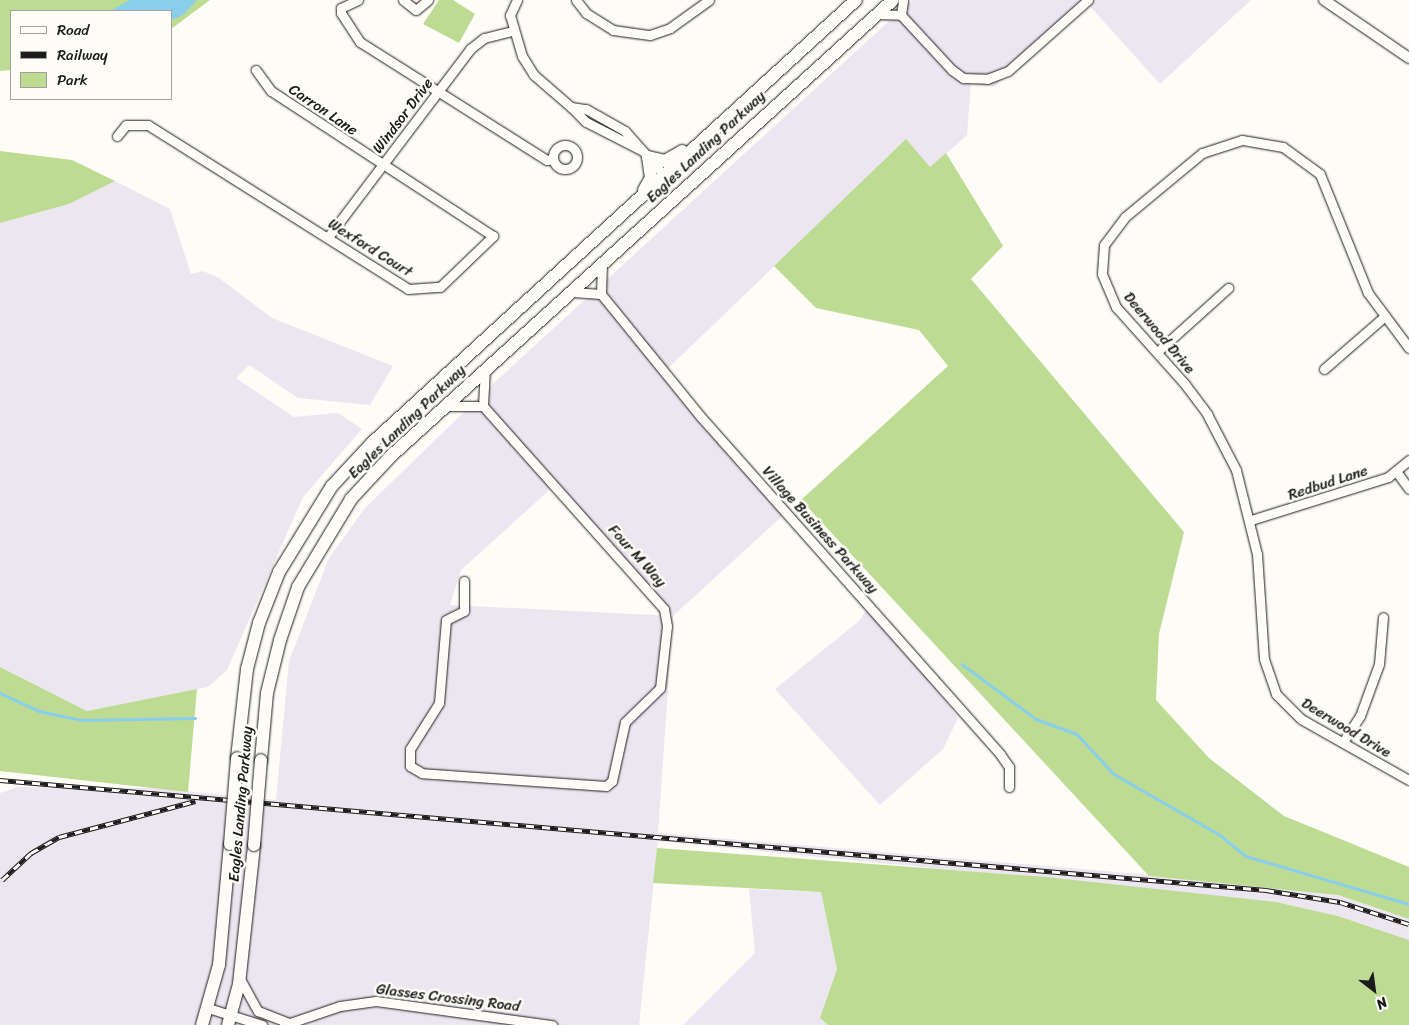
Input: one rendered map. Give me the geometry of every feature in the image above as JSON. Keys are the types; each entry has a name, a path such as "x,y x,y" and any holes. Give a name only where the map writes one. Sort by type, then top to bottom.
{"main road":[{"name":"Eagles Landing Parkway","path":"202,1025 219,965 237,758 247,669 259,623 279,572 332,486 372,443 856,0"},
{"name":"Eagles Landing Parkway","path":"229,1020 240,979 267,693 280,640 298,587 322,540 351,499 445,406 893,0"},
{"path":"643,152 673,159 726,111 759,88"},
{"path":"635,203 651,178 643,152"}],"street":[{"path":"358,0 341,8 346,24 356,36 438,92 547,160 553,159"},
{"path":"403,0 416,10 428,0"},
{"path":"517,0 510,15 513,31 534,76 586,122 643,152"},
{"path":"576,0 586,13 614,30 650,35 670,28 709,0"},
{"path":"900,15 903,0"},
{"path":"876,14 900,15 952,70 963,78 987,79 1008,71 1088,0"},
{"path":"1324,0 1409,58"},
{"name":"Windsor Drive","path":"328,237 470,49 484,38 513,31"},
{"name":"Carron Lane","path":"256,70 271,91 383,165"},
{"path":"571,107 586,109 613,123 619,134 643,152 665,176"},
{"name":"Wexford Court","path":"117,136 126,126 148,125 408,289 426,291 440,287 493,236 383,165"},
{"name":"Deerwood Drive","path":"1409,348 1385,316 1356,266 1320,174 1283,147 1242,140 1202,153 1183,166 1125,217 1104,245 1106,288 1116,306 1184,383 1223,442 1251,520 1268,677 1289,709 1409,780"},
{"path":"570,292 601,294 603,262"},
{"path":"1157,352 1228,288"},
{"name":"Village Business Parkway","path":"601,294 701,417 1000,754 1009,768 1009,787"},
{"path":"1324,369 1385,316"},
{"path":"445,406 483,406 485,370"},
{"name":"Four M Way","path":"464,581 464,612 446,620 439,704 410,749 410,766 422,773 596,788 606,786 612,778 625,722 660,688 667,626 664,609 483,406"},
{"name":"Redbud Lane","path":"1251,520 1329,499 1396,471 1409,460"},
{"path":"1396,471 1409,489"},
{"path":"1343,742 1368,696 1383,644 1383,617"},
{"path":"240,979 258,1011 286,1024"},
{"name":"Glasses Crossing Road","path":"286,1024 340,1006 376,1001 552,1025"},
{"path":"208,1008 229,1020 262,1025"}],"shaded area":[{"path":"912,0 1251,0 1160,84 1087,3 994,87 971,83 967,135 930,168 906,140 663,373 790,509 673,616 658,833 1245,883 1338,895 1409,919 1409,940 1338,916 1276,902 658,841 639,1025 0,1025 0,793 18,787 154,788 276,800 289,661 329,558 365,508 495,382","holes":["556,484 673,616 450,605 461,570"]},
{"path":"115,181 170,209 191,274 203,271 219,278 272,318 393,366 370,405 298,398 249,365 236,378 294,417 338,413 362,429 303,497 227,670 208,687 87,711 0,667 0,223 69,204"},
{"path":"871,603 958,718 943,749 880,805 775,689 859,621"},
{"path":"749,889 821,892 837,969 821,1017 828,1025 683,1025 755,953"}],"green space":[{"path":"0,0 210,0 172,28 172,10 10,10 10,70 0,71"},
{"path":"439,0 453,0 475,14 459,43 423,24"},
{"path":"906,139 930,167 946,153 1003,246 971,279 1184,532 1159,634 1156,700 1209,758 1284,816 1409,867 1409,919 1338,895 1149,876 801,500 948,366 919,330 816,308 774,266"},
{"path":"0,151 72,160 115,181 69,204 0,223"},
{"path":"0,667 87,711 197,689 188,792 0,771"},
{"path":"657,848 1046,877 1276,902 1338,916 1409,940 1409,1025 828,1025 820,1018 837,969 821,892 653,883"}],"water":[{"path":"130,0 197,0 183,15 172,20 172,10 112,10"}],"waterway":[{"path":"962,664 1036,719 1077,734 1114,774 1220,835 1246,856 1409,904"},
{"path":"0,693 39,711 82,720 195,718"}],"railway":[{"path":"0,780 1266,890 1340,902 1409,924"},
{"path":"2,880 31,853 59,837 195,801"}]}
